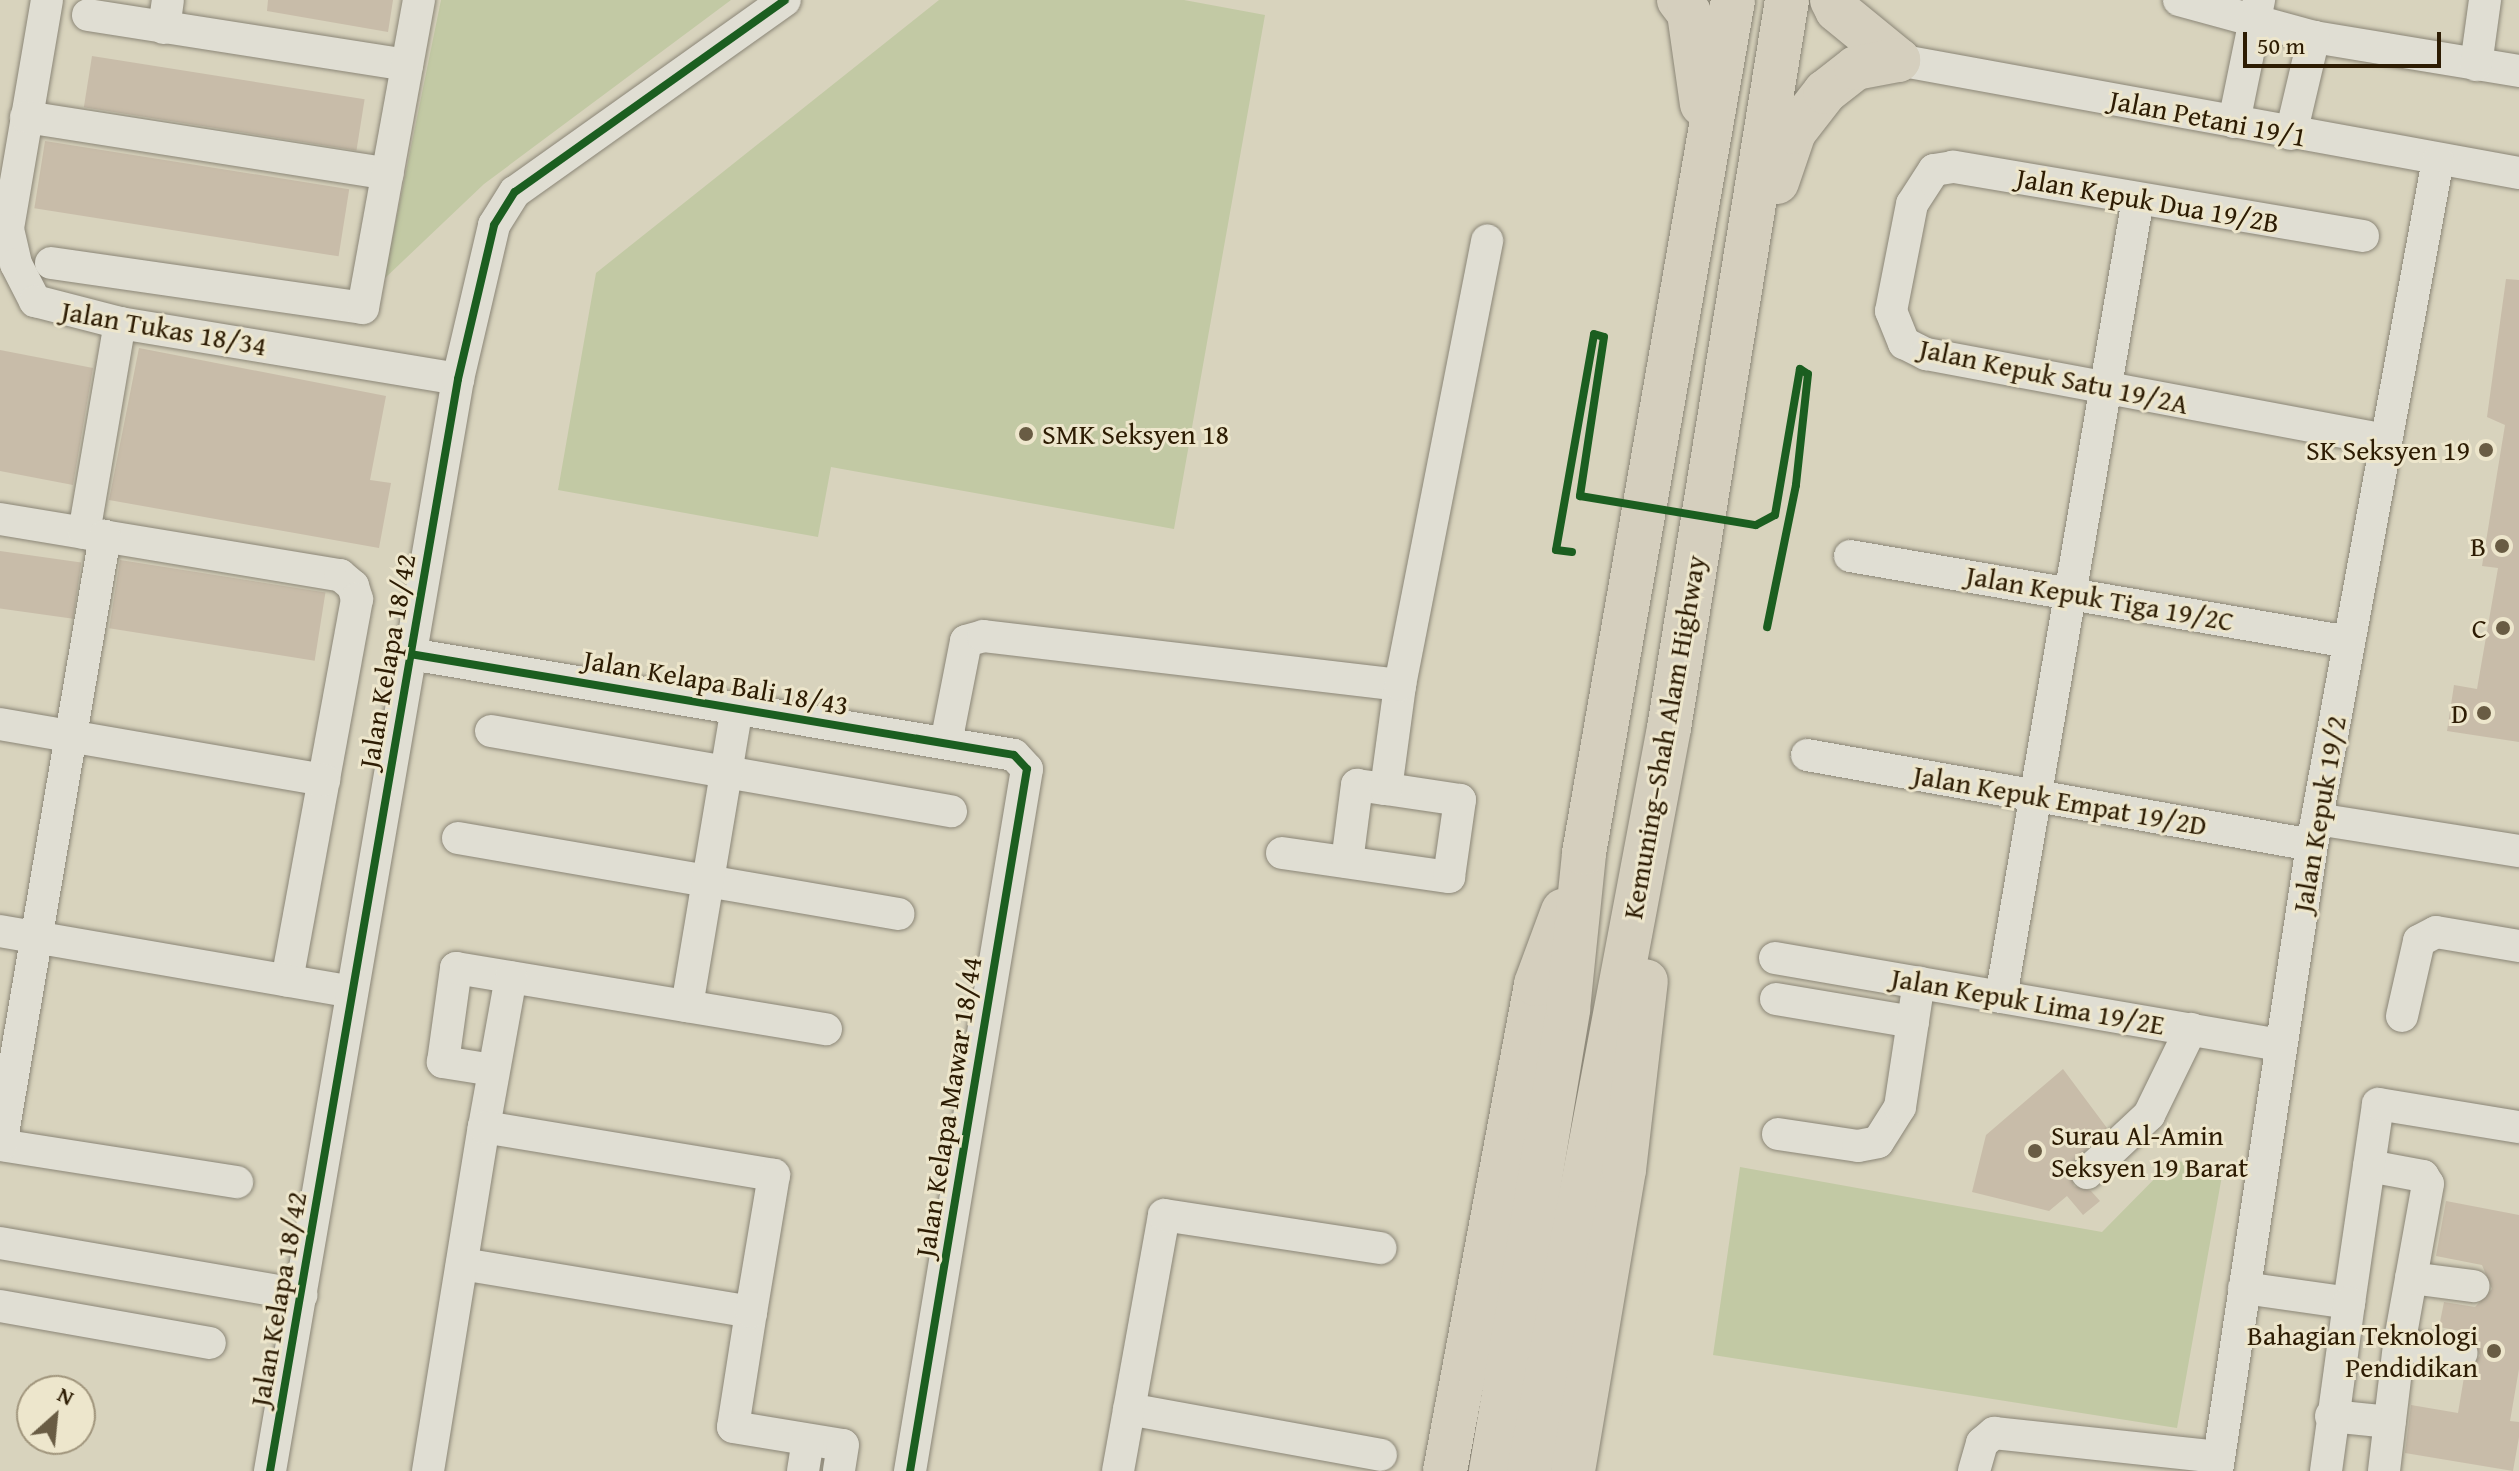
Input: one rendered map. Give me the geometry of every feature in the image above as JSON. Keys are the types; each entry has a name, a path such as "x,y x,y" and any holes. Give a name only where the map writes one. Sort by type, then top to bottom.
{"highway":[{"path":"1679,0 1689,13 1707,142"},
{"name":"Kemuning–Shah Alam Highway","path":"1491,1471 1568,1009 1584,853 1733,0"},
{"name":"Kemuning–Shah Alam Highway","path":"1529,1471 1669,728 1745,275 1787,0"},
{"path":"1832,0 1837,10 1898,60"},
{"path":"1745,275 1794,132 1825,92 1856,68 1898,60"},
{"path":"1573,1471 1624,1170 1669,728"},
{"path":"1445,1471 1536,984 1584,853"}],"street":[{"name":"Jalan Tukas 18/34","path":"47,0 8,229 28,294 44,306 120,323 458,379"},
{"path":"51,263 363,308 419,0"},
{"name":"Jalan Kelapa 18/42","path":"270,1471 458,379 494,225 515,192 785,0"},
{"path":"2179,0 2256,10 2314,37 2519,71"},
{"path":"2476,65 2485,0"},
{"path":"2234,122 2256,10"},
{"path":"88,15 166,14 407,65"},
{"path":"2291,134 2314,37"},
{"name":"Jalan Petani 19/1","path":"1898,60 2291,134 2519,173"},
{"path":"26,117 388,174"},
{"name":"Jalan Kepuk 19/2","path":"2218,1464 2314,832 2438,160"},
{"name":"Jalan Kepuk Dua 19/2B","path":"1934,170 1953,167 2363,236"},
{"name":"Jalan Kepuk Satu 19/2A","path":"1934,170 1912,204 1891,311 1904,343 1926,354 2105,390 2386,440"},
{"path":"2001,997 2138,199"},
{"path":"1386,789 1400,685 1487,240"},
{"path":"120,323 71,736 1,1145 237,1182"},
{"path":"0,519 340,575 353,586 357,599 287,981"},
{"name":"Jalan Kepuk Tiga 19/2C","path":"1850,556 2349,642"},
{"path":"946,743 966,641 983,636 1400,685"},
{"name":"Jalan Kelapa Bali 18/43","path":"410,654 1014,755"},
{"path":"687,1006 737,708"},
{"path":"0,724 324,780"},
{"path":"491,731 951,811"},
{"name":"Jalan Kelapa Mawar 18/44","path":"910,1471 1027,769 1014,755"},
{"name":"Jalan Kepuk Empat 19/2D","path":"1807,755 2035,796 2314,832 2519,851"},
{"path":"1282,853 1449,877 1460,800 1357,785 1347,862"},
{"path":"458,838 898,914"},
{"path":"0,931 352,992"},
{"path":"2402,1016 2419,941 2436,932 2519,946"},
{"name":"Jalan Kepuk Lima 19/2E","path":"1775,958 2280,1045"},
{"path":"493,1070 443,1062 456,968 826,1029"},
{"path":"428,1471 511,977"},
{"path":"1778,1134 1858,1146 1878,1142 1900,1107 1919,982"},
{"path":"1776,999 1913,1022"},
{"path":"2087,1173 2149,1115 2191,1029"},
{"path":"2326,1471 2331,1416 2378,1104 2519,1127"},
{"path":"484,1127 774,1175 733,1427 806,1455 843,1445 839,1471"},
{"path":"2369,1166 2423,1176 2428,1184 2399,1345 2384,1471"},
{"path":"1118,1471 1164,1215 1380,1248"},
{"path":"0,1243 302,1295"},
{"path":"462,1264 751,1312"},
{"path":"2411,1278 2473,1286"},
{"path":"2244,1288 2349,1303"},
{"path":"0,1306 210,1343"},
{"path":"2399,1345 2461,1353"},
{"path":"1129,1409 1381,1455"},
{"path":"2331,1416 2390,1422"},
{"path":"1974,1471 1982,1443 1994,1433 2218,1464"}],"green space":[{"path":"441,0 731,0 484,184 384,279"},
{"path":"939,0 1184,0 1265,15 1174,529 831,467 818,537 558,490 596,273"},
{"path":"2173,1160 2223,1170 2177,1428 1713,1355 1740,1167 2102,1232"}],"building":[{"path":"268,0 393,0 388,32 267,11"},
{"path":"92,56 365,99 356,151 84,107"},
{"path":"45,141 349,189 339,256 34,208"},
{"path":"2506,279 2519,280 2519,742 2447,731 2454,685 2477,689 2498,568 2482,566 2505,425 2487,417"},
{"path":"139,348 386,396 370,480 391,483 379,548 109,500"},
{"path":"0,350 93,368 73,485 0,471"},
{"path":"0,551 81,562 73,619 0,609"},
{"path":"120,560 325,593 315,661 109,628"},
{"name":"Surau Al-Amin Seksyen 19 Barat","path":"2063,1069 2107,1128 2069,1168 2074,1186 2091,1191 2100,1201 2083,1215 2067,1196 2049,1211 1972,1192 1986,1135"},
{"name":"Bahagian Teknologi Pendidikan","path":"2446,1201 2519,1215 2519,1369 2510,1421 2519,1422 2519,1437 2513,1471 2405,1453 2411,1405 2458,1413 2465,1371 2480,1356 2472,1333 2439,1327 2444,1302 2475,1307 2492,1289 2482,1265 2436,1256"}],"cycle path":[{"path":"270,1471 458,379 494,225 515,192 785,0"},
{"path":"1572,552 1556,550 1594,334 1604,337 1580,496 1756,525 1775,515 1800,369 1808,374 1796,485 1767,627"},
{"path":"410,654 1014,755 1027,769 910,1471"}],"place":[{"name":"SMK Seksyen 18","path":"1026,434"},
{"name":"SK Seksyen 19","path":"2486,450"},
{"name":"B","path":"2502,546"},
{"name":"C","path":"2503,628"},
{"name":"D","path":"2484,713"},
{"name":"Surau Al-Amin Seksyen 19 Barat","path":"2035,1151"},
{"name":"Bahagian Teknologi Pendidikan","path":"2494,1351"}]}
